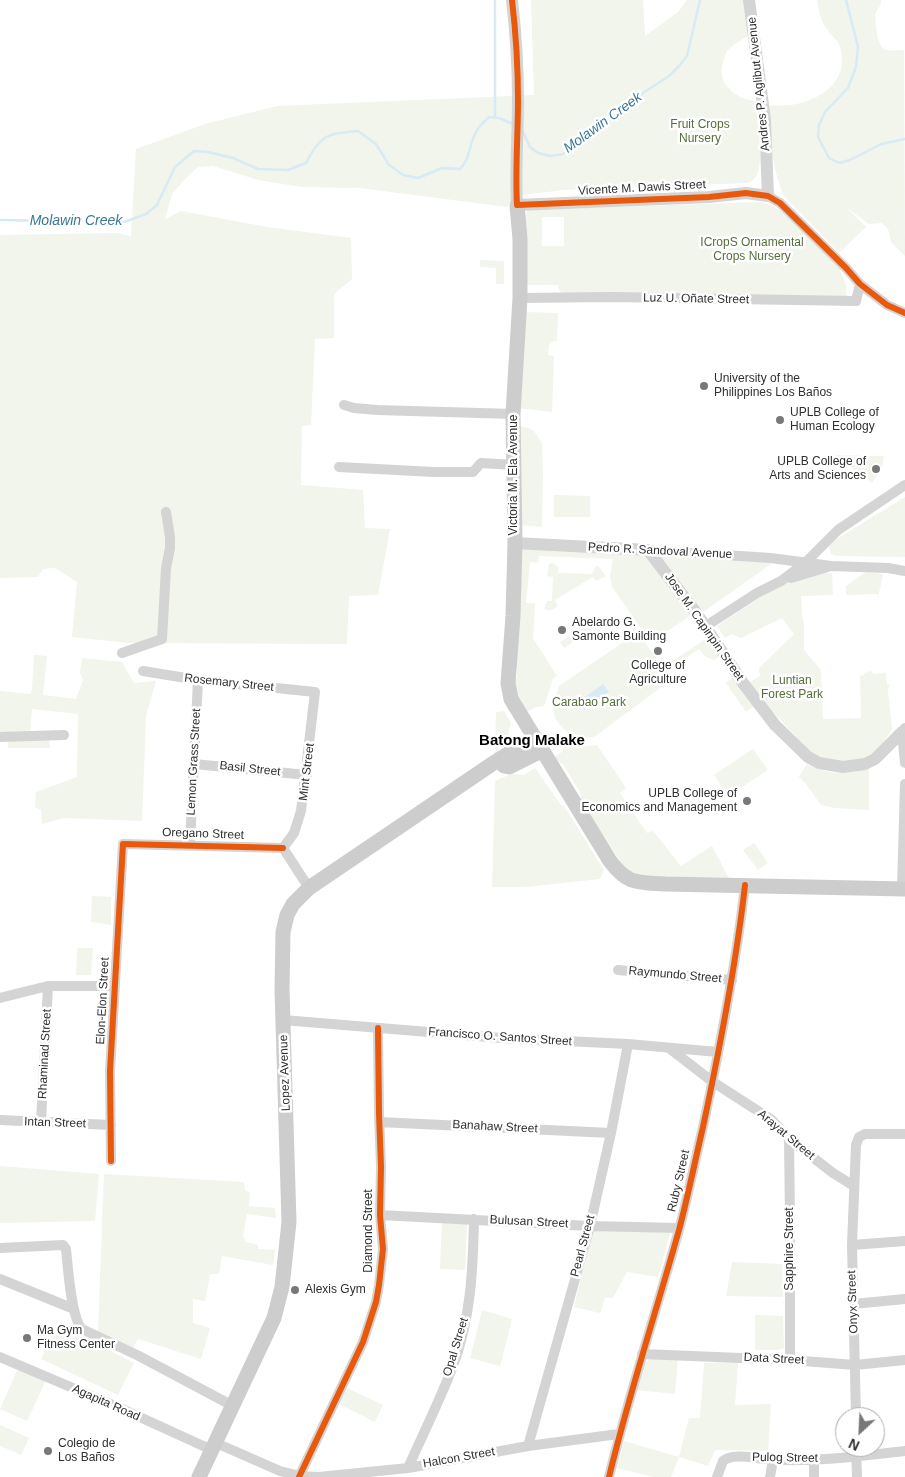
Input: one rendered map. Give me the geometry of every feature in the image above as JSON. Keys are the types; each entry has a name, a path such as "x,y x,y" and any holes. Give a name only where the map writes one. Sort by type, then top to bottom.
{"main road":[{"name":"Victoria M. Ela Avenue","path":"517,205 520,238 520,298 513,414 515,544 513,616 508,683 511,699 610,861 621,875 630,880 640,882 904,889"},
{"name":"Lopez Avenue","path":"199,1477 274,1318 282,1287 289,1222 283,1020 283,932 287,915 293,904 309,888 498,760 539,744"}],"street":[{"path":"512,0 517,35 518,102 515,177 517,205"},
{"name":"Andres P. Aglibut Avenue","path":"750,2 764,112 768,196"},
{"name":"Vicente M. Dawis Street","path":"517,205 709,197 746,193 768,196"},
{"path":"768,196 780,203 860,284 887,305 905,313"},
{"name":"Luz U. Oñate Street","path":"520,298 856,300 860,284"},
{"path":"344,405 377,410 513,414"},
{"path":"339,467 473,472 481,463 514,465"},
{"path":"706,626 758,593 781,581 805,563 838,530 905,485"},
{"path":"122,653 162,639 166,568 170,548 166,512"},
{"name":"Pedro R. Sandoval Avenue","path":"515,544 771,558 830,566"},
{"name":"Jose M. Capinpin Street","path":"648,550 706,626 775,725 808,757 819,763 843,767 865,764 875,759 904,730"},
{"path":"781,581 830,566 888,568 905,571"},
{"name":"Rosemary Street","path":"144,671 198,680 315,692"},
{"name":"Lemon Grass Street","path":"190,844 198,680"},
{"name":"Mint Street","path":"283,848 298,823 307,775 315,692"},
{"path":"904,730 905,763"},
{"path":"0,737 64,735"},
{"name":"Basil Street","path":"194,764 307,775"},
{"path":"904,889 905,784"},
{"name":"Oregano Street","path":"123,844 190,844 283,848"},
{"name":"Elon-Elon Street","path":"112,1160 110,1071 123,844"},
{"path":"283,848 309,888"},
{"name":"Ruby Street","path":"609,1477 619,1434 679,1228 713,1082 732,980 745,885"},
{"name":"Raymundo Street","path":"618,970 732,980"},
{"path":"0,998 48,986 116,986"},
{"name":"Rhaminad Street","path":"41,1122 48,986"},
{"name":"Francisco O. Santos Street","path":"283,1020 501,1038 628,1044 718,1052"},
{"name":"Diamond Street","path":"299,1477 355,1360 376,1302 382,1268 378,1028"},
{"name":"Pearl Street","path":"528,1446 590,1226 611,1133 628,1044"},
{"name":"Arayat Street","path":"669,1048 713,1082 772,1120 788,1139 833,1173 854,1186"},
{"name":"Intan Street","path":"0,1120 111,1125"},
{"name":"Banahaw Street","path":"379,1122 611,1133"},
{"name":"Onyx Street","path":"856,1407 852,1245 856,1145 859,1138 865,1134 905,1134"},
{"name":"Sapphire Street","path":"788,1139 790,1360"},
{"name":"Bulusan Street","path":"380,1215 590,1226 679,1228"},
{"name":"Opal Street","path":"408,1468 453,1365 466,1316 473,1268 474,1219"},
{"path":"852,1245 905,1241"},
{"path":"0,1248 62,1245 65,1247 78,1326 233,1406"},
{"path":"0,1279 74,1309"},
{"path":"854,1304 905,1299"},
{"name":"Data Street","path":"642,1354 790,1360 855,1365 905,1360"},
{"name":"Agapita Road","path":"0,1357 214,1446"},
{"name":"Halcon Street","path":"214,1446 299,1477 338,1476 408,1468 528,1446 619,1434"},
{"name":"Pulog Street","path":"885,1451 905,1451"},
{"name":"Pulog Street","path":"717,1477 725,1459 733,1457 773,1460 814,1459 835,1455"},
{"path":"856,1457 857,1477"},
{"path":"814,1459 814,1477"},
{"path":"770,1477 773,1460"}],"green space":[{"name":"Fruit Crops Nursery","path":"531,0 643,0 645,36 678,12 687,0 753,0 749,35 727,51 723,62 722,77 729,89 735,94 755,101 760,150 759,169 756,176 748,183 564,190 514,196 507,207 360,188 302,187 258,180 213,166 198,167 172,194 165,219 181,211 267,227 351,238 352,279 334,294 334,338 315,339 311,425 302,426 301,485 363,490 365,528 390,529 378,595 349,596 347,644 129,643 72,637 77,582 55,568 43,569 38,577 0,578 0,235 117,233 131,236 136,149 205,124 277,106 534,95"},
{"path":"817,0 881,0 881,4 875,14 879,42 886,50 904,50 905,256 891,242 888,229 882,223 869,224 847,208 866,227 839,253 784,196 780,185 772,152 766,106 797,104 818,96 834,83 842,66 839,44 824,24"},
{"name":"ICropS Ornamental Crops Nursery","path":"761,202 773,206 784,214 839,267 846,286 846,298 564,297 558,285 520,285 524,217 528,210","holes":["542,217 564,217 564,246 542,246"]},
{"path":"480,260 504,261 504,284 496,284 496,268 480,267"},
{"path":"520,312 558,313 557,341 553,341 549,345 548,355 554,356 552,412 518,408"},
{"path":"519,426 534,431 542,443 542,527 519,525"},
{"path":"835,455 884,456 882,468 872,483"},
{"path":"554,495 590,496 590,517 554,517"},
{"path":"905,497 905,557 837,556 831,554 829,547 832,542"},
{"path":"517,546 778,559 702,613 693,614 651,642 612,587 610,576 613,559 539,556 538,563 530,562 526,603 535,603 533,638 557,676 553,678 544,706 536,707 527,712 516,694 514,681 517,678"},
{"path":"553,563 558,568 558,573 592,574 596,566 606,576 596,581 593,577 555,600 558,606 551,610 546,610 544,609 547,601 552,601 553,577 547,576 549,564"},
{"path":"866,572 883,574 878,598 878,594 846,595 846,586"},
{"name":"Luntian Forest Park","path":"816,573 832,573 833,595 801,596 804,650 821,670 823,719 861,718 860,676 864,675 864,673 871,671 874,674 886,673 887,684 890,685 888,690 892,729 878,749 865,758 825,761 821,757 815,757 774,713 769,713 750,682 760,676 759,668 794,634 782,618 741,638 731,634 725,638 717,626 762,596 792,580"},
{"path":"592,621 596,627 564,648 560,642"},
{"name":"Carabao Park","path":"638,632 671,680 594,737 582,738 565,730 555,718 553,707 559,686"},
{"path":"709,637 756,705 746,712 726,683 733,677 720,656 714,660 706,657 699,649 671,668 668,664"},
{"path":"34,655 47,656 43,695 76,699 83,680 80,673 82,658 122,662 134,683 156,681 146,716 142,821 64,818 42,824 41,810 35,807 36,792 77,777 78,714 32,709 30,734 49,737 50,748 8,748 8,737 0,737 0,691 30,694 32,690"},
{"path":"504,711 511,723 506,743 498,748 500,752 495,756 496,712"},
{"path":"567,742 578,747 597,745 626,788 620,793 647,833 653,831 681,866 712,846 730,880 643,876 624,867 581,801 581,794 563,764 556,761 554,757 562,752"},
{"path":"753,749 768,770 728,796 714,775"},
{"path":"807,764 815,768 838,773 869,768 869,810 835,808 821,805 799,777"},
{"path":"535,768 561,805 564,806 604,870 600,879 526,887 492,887 495,781 511,774 524,775"},
{"path":"754,843 768,863 758,870 743,850"},
{"path":"92,896 111,897 111,925 91,922"},
{"path":"77,948 93,948 91,975 76,975"},
{"path":"0,1166 99,1174 95,1221 0,1223"},
{"path":"104,1174 244,1182 245,1190 250,1193 249,1206 275,1208 276,1218 247,1214 243,1236 246,1242 258,1245 258,1249 275,1250 273,1265 222,1256 219,1274 210,1274 205,1301 193,1299 193,1323 210,1328 201,1359 138,1339 132,1350 98,1332"},
{"path":"442,1223 467,1224 465,1270 440,1269"},
{"path":"593,1228 670,1233 658,1277 627,1272 613,1298 605,1298 600,1313 574,1307"},
{"path":"732,1262 782,1264 783,1297 726,1296"},
{"path":"482,1310 512,1319 500,1366 470,1358"},
{"path":"755,1315 783,1316 784,1348 778,1350 755,1350"},
{"path":"56,1327 93,1342 134,1363 118,1395 41,1359"},
{"path":"649,1359 678,1359 675,1394 636,1390 645,1363"},
{"path":"738,1362 735,1405 771,1404 768,1451 715,1450 708,1466 679,1457 689,1418 700,1418 704,1363"},
{"path":"19,1366 47,1378 27,1421 0,1409"},
{"path":"347,1388 383,1405 375,1422 339,1404"},
{"path":"0,1425 29,1438 21,1455 0,1446"},
{"path":"624,1441 679,1457 671,1477 654,1477 617,1468"}],"shaded area":[{"path":"603,684 609,692 584,710 578,702"}],"waterway":[{"path":"495,0 495,118"},
{"name":"Molawin Creek","path":"523,132 530,147 538,153 550,156 563,154 580,144 643,93 669,76 679,66 687,56 700,0"},
{"name":"Molawin Creek","path":"846,0 858,47 856,67 848,88 825,112 819,125 818,137 829,158 839,163 850,160 881,144 905,139"},
{"name":"Molawin Creek","path":"0,220 124,222 146,214 157,205 175,167 194,151 233,158 258,169 288,170 306,163 316,146 326,137 347,132 358,131 376,144 389,165 403,175 418,178 442,168 460,169 466,161 476,132 489,117 499,118 513,124"}],"cycle path":[{"path":"512,0 518,76 517,205 709,197 746,193 768,196 780,203 860,284 887,305 905,313"},
{"path":"111,1161 110,1071 123,844 283,848"},
{"path":"609,1477 679,1230 688,1191 727,1006 745,885"},
{"path":"299,1477 363,1342 376,1302 379,1285 383,1249 380,1215 381,1167 378,1028"}],"place":[{"name":"University of the Philippines Los Baños","path":"704,386"},
{"name":"UPLB College of Human Ecology","path":"780,420"},
{"name":"UPLB College of Arts and Sciences","path":"876,469"},
{"name":"Abelardo G. Samonte Building","path":"562,630"},
{"name":"College of Agriculture","path":"658,651"},
{"name":"UPLB College of Economics and Management","path":"747,801"},
{"name":"Alexis Gym","path":"295,1290"},
{"name":"Ma Gym Fitness Center","path":"27,1338"},
{"name":"Colegio de Los Baños","path":"48,1451"}],"district":[{"name":"Batong Malake","path":"532,741"}]}
